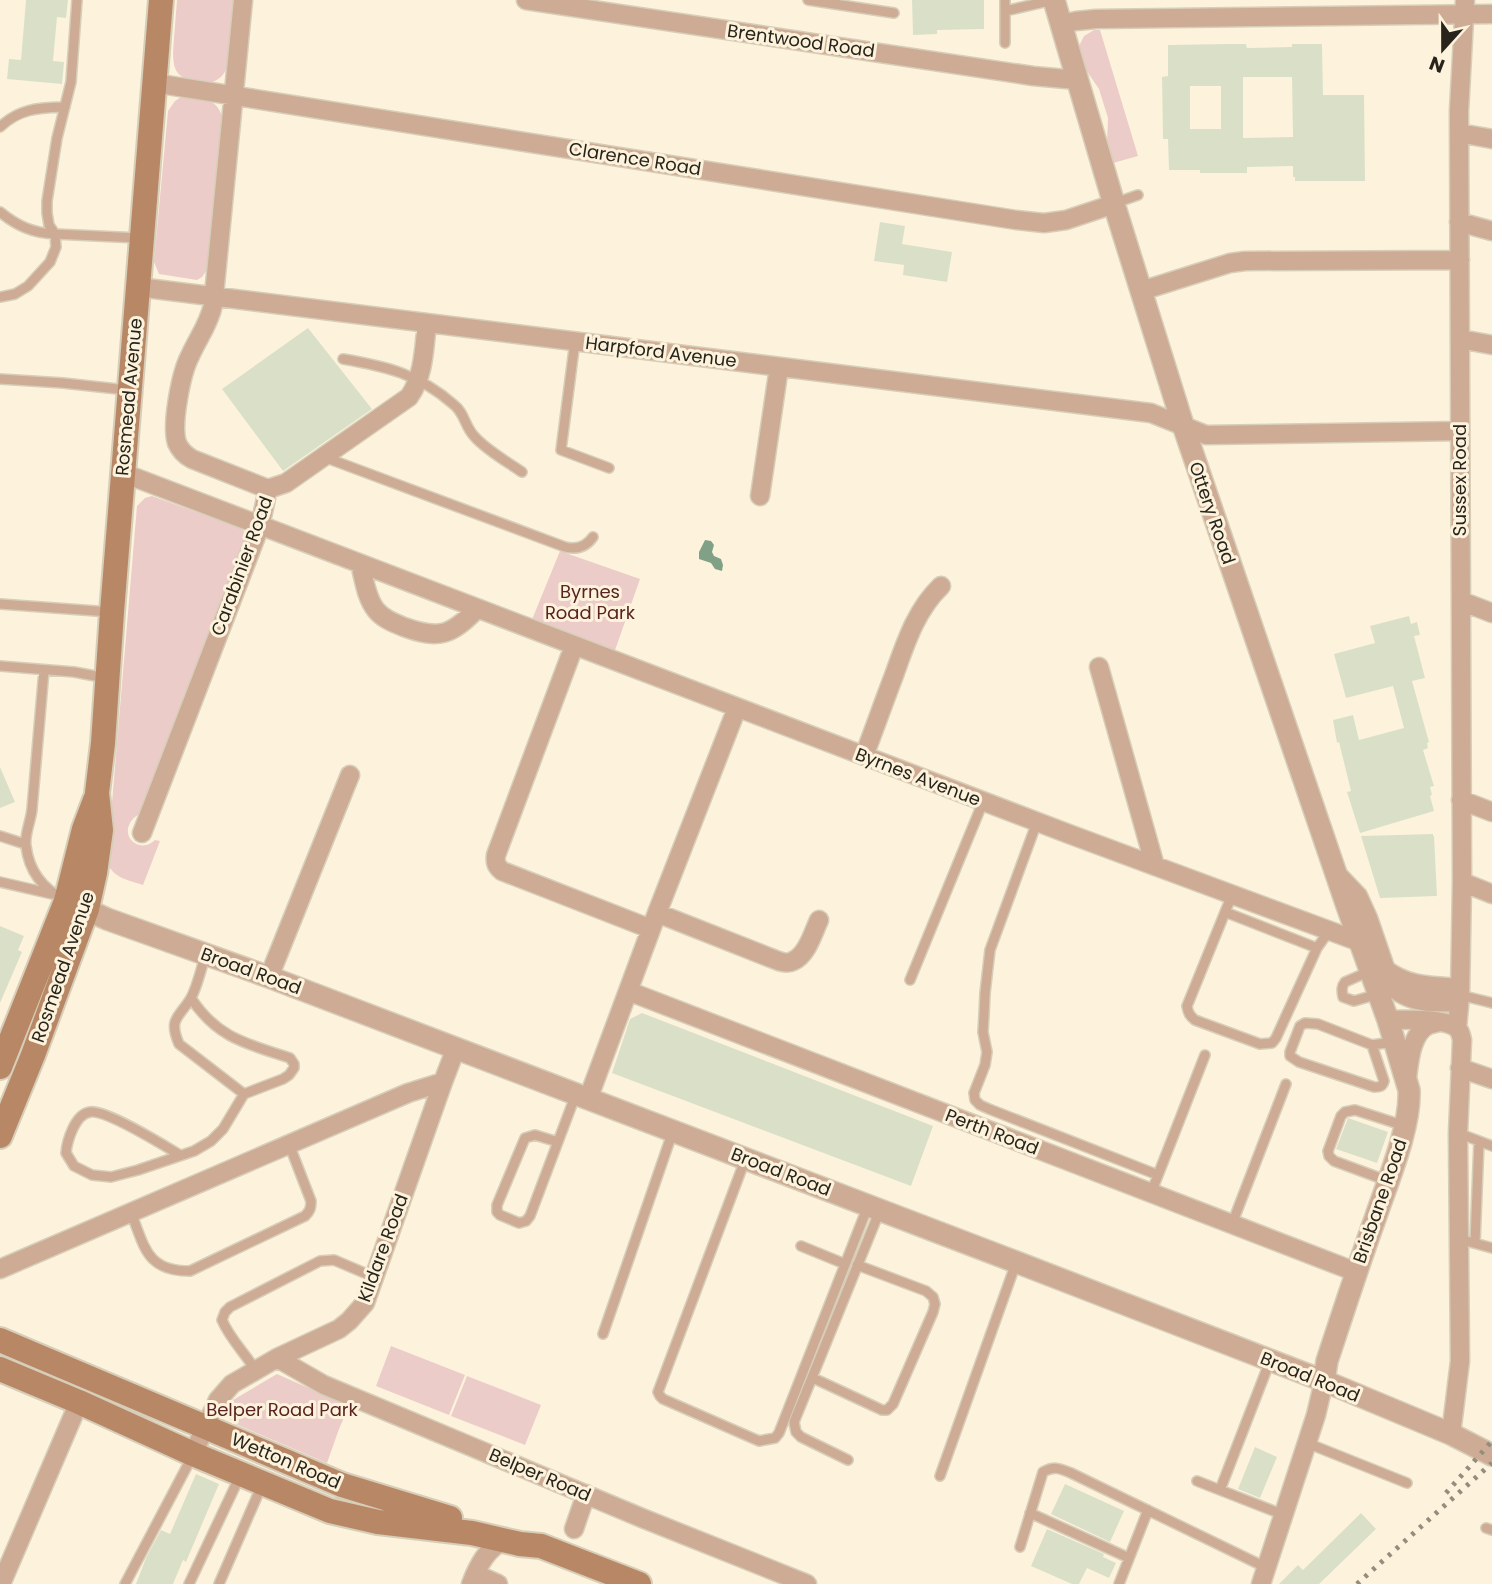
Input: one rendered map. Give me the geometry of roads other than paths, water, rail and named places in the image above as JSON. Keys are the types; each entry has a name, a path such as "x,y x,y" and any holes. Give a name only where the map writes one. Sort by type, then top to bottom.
{"main road":[{"name":"Rosmead Avenue","path":"0,1068 69,901 95,873 101,830 97,793 161,0"},
{"name":"Rosmead Avenue","path":"6,1111 69,901"},
{"name":"Wetton Road","path":"0,1340 342,1485 433,1514 506,1531 639,1584"},
{"name":"Wetton Road","path":"0,1369 330,1511 378,1522 472,1533 541,1546"}],"street":[{"path":"243,0 210,316 180,381 175,433 182,451 192,459 268,489"},
{"name":"Brentwood Road","path":"526,0 993,70 1077,80"},
{"name":"Ottery Road","path":"1054,0 1182,425 1360,942 1377,970 1378,994 1388,1020"},
{"path":"1061,24 1096,19 1465,7 1492,14"},
{"name":"Sussex Road","path":"1451,1434 1460,1361 1467,1241 1458,1133 1462,1040 1457,1028 1462,883 1459,133 1465,7"},
{"name":"Clarence Road","path":"154,83 1025,221 1044,223 1066,220 1114,204"},
{"path":"1459,133 1492,139"},
{"path":"1459,222 1492,231"},
{"path":"1141,291 1230,262 1460,261"},
{"name":"Harpford Avenue","path":"138,287 1151,414 1206,435 1460,431"},
{"name":"Carabinier Road","path":"142,833 260,526 268,489 286,484 402,403 414,390 418,380 427,323"},
{"path":"1460,339 1492,345"},
{"path":"760,496 779,367"},
{"name":"Byrnes Avenue","path":"123,472 983,802 1360,942"},
{"path":"359,564 376,611 388,620 421,633 435,635 448,631 463,623 477,609"},
{"path":"864,756 909,632 920,611 941,586"},
{"path":"1461,601 1492,613"},
{"path":"574,646 496,855 497,867 502,871 786,963 794,961 802,954 819,920"},
{"path":"1099,667 1156,866"},
{"path":"582,1096 628,991 737,708"},
{"path":"269,977 350,775"},
{"path":"1461,800 1492,812"},
{"path":"1337,874 1357,896 1368,918 1377,970 1401,995 1425,1001 1459,995"},
{"path":"1462,883 1492,894"},
{"name":"Broad Road","path":"69,901 107,919 269,977 1324,1381 1451,1434 1492,1455"},
{"name":"Perth Road","path":"628,991 1356,1272"},
{"path":"1388,1020 1424,1020 1451,1024 1457,1028"},
{"name":"Brisbane Road","path":"1324,1381 1327,1361 1388,1181 1410,1102 1388,1020"},
{"path":"1406,1079 1410,1056 1417,1039 1427,1026 1439,1023"},
{"name":"Kildare Road","path":"193,1454 218,1399 232,1384 277,1358 339,1329 365,1303 456,1048"},
{"path":"1460,1068 1492,1079"},
{"path":"0,1269 408,1093 443,1082"},
{"name":"Belper Road","path":"277,1358 324,1385 807,1584"},
{"path":"1264,1576 1316,1415 1324,1381"},
{"path":"1,1584 79,1402"},
{"path":"574,1529 586,1494"},
{"path":"472,1533 478,1544 473,1579"},
{"path":"473,1579 486,1554 506,1540"},
{"path":"473,1579 498,1584"}],"lane":[{"path":"0,297 15,294 28,286 50,262 56,247 55,234 49,225 47,201 57,138 71,82 77,0"},
{"path":"808,0 894,13"},
{"path":"1005,43 1005,5 1054,0"},
{"path":"0,127 9,118 27,110 65,107"},
{"path":"1114,204 1138,195"},
{"path":"0,212 10,221 41,234 142,238"},
{"path":"575,341 561,450 609,468"},
{"path":"343,359 396,370 418,380 453,403 463,414 474,436 522,472"},
{"path":"0,379 130,390"},
{"path":"324,457 565,547 584,546 593,537"},
{"path":"0,604 112,612"},
{"path":"0,666 74,672 107,678"},
{"path":"44,670 31,816 25,844 33,872 41,883 69,901"},
{"path":"910,980 983,802"},
{"path":"1037,822 990,950 984,1015 987,1052 974,1093 975,1100 989,1109 1158,1175"},
{"path":"0,836 25,844"},
{"path":"0,882 69,901"},
{"path":"1232,895 1187,1006 1190,1016 1195,1020 1260,1044 1272,1043 1317,948 1329,931"},
{"path":"1224,912 1317,948"},
{"path":"206,954 191,998 175,1021 174,1032 178,1044 244,1094"},
{"path":"1377,970 1345,982 1342,992 1343,997 1354,1001 1378,994"},
{"path":"1459,995 1492,1003"},
{"path":"180,1155 147,1134 90,1112 81,1116 73,1129 67,1142 66,1153 74,1166 92,1175 111,1177 194,1151 211,1141 223,1129 244,1094 289,1075 294,1068 290,1058 236,1040 210,1022 191,998"},
{"path":"1372,1045 1384,1081 1380,1087 1299,1062 1290,1056 1300,1026 1305,1023 1318,1024 1372,1045 1395,1041"},
{"path":"1151,1193 1205,1055"},
{"path":"1232,1224 1286,1084"},
{"path":"558,1142 535,1135 524,1138 497,1206 500,1215 519,1223 530,1216 558,1142 582,1096"},
{"path":"1388,1181 1334,1161 1328,1151 1345,1112 1354,1110 1405,1126"},
{"path":"603,1334 673,1131"},
{"path":"1458,1133 1492,1146"},
{"path":"1479,1141 1467,1241 1492,1248"},
{"path":"131,1213 147,1250 159,1265 177,1271 190,1271 309,1212 311,1201 289,1144"},
{"path":"745,1159 660,1386 660,1396 760,1441 775,1438 779,1433 845,1264 874,1208"},
{"path":"848,1460 801,1437 796,1432 794,1422 857,1265 874,1208"},
{"path":"801,1246 845,1264"},
{"path":"256,1371 222,1321 230,1307 320,1261 334,1260 374,1277"},
{"path":"940,1476 1016,1262"},
{"path":"813,1378 887,1410 893,1404 933,1312 933,1297 926,1291 857,1265"},
{"path":"1220,1490 1270,1361"},
{"path":"1307,1444 1407,1483"},
{"path":"125,1584 193,1454"},
{"path":"1020,1547 1043,1472 1060,1468 1148,1510 1264,1576"},
{"path":"189,1584 252,1479"},
{"name":"Wetton Road","path":"219,1584 252,1479"},
{"path":"1197,1481 1284,1515"},
{"path":"1119,1584 1148,1510"},
{"path":"1030,1513 1129,1558"}],"railway":[{"path":"1446,1493 1492,1441"},
{"path":"1357,1584 1492,1463"}],"park label":[{"name":"Byrnes Road Park","path":"590,602"},
{"name":"Belper Road Park","path":"282,1410"}]}
